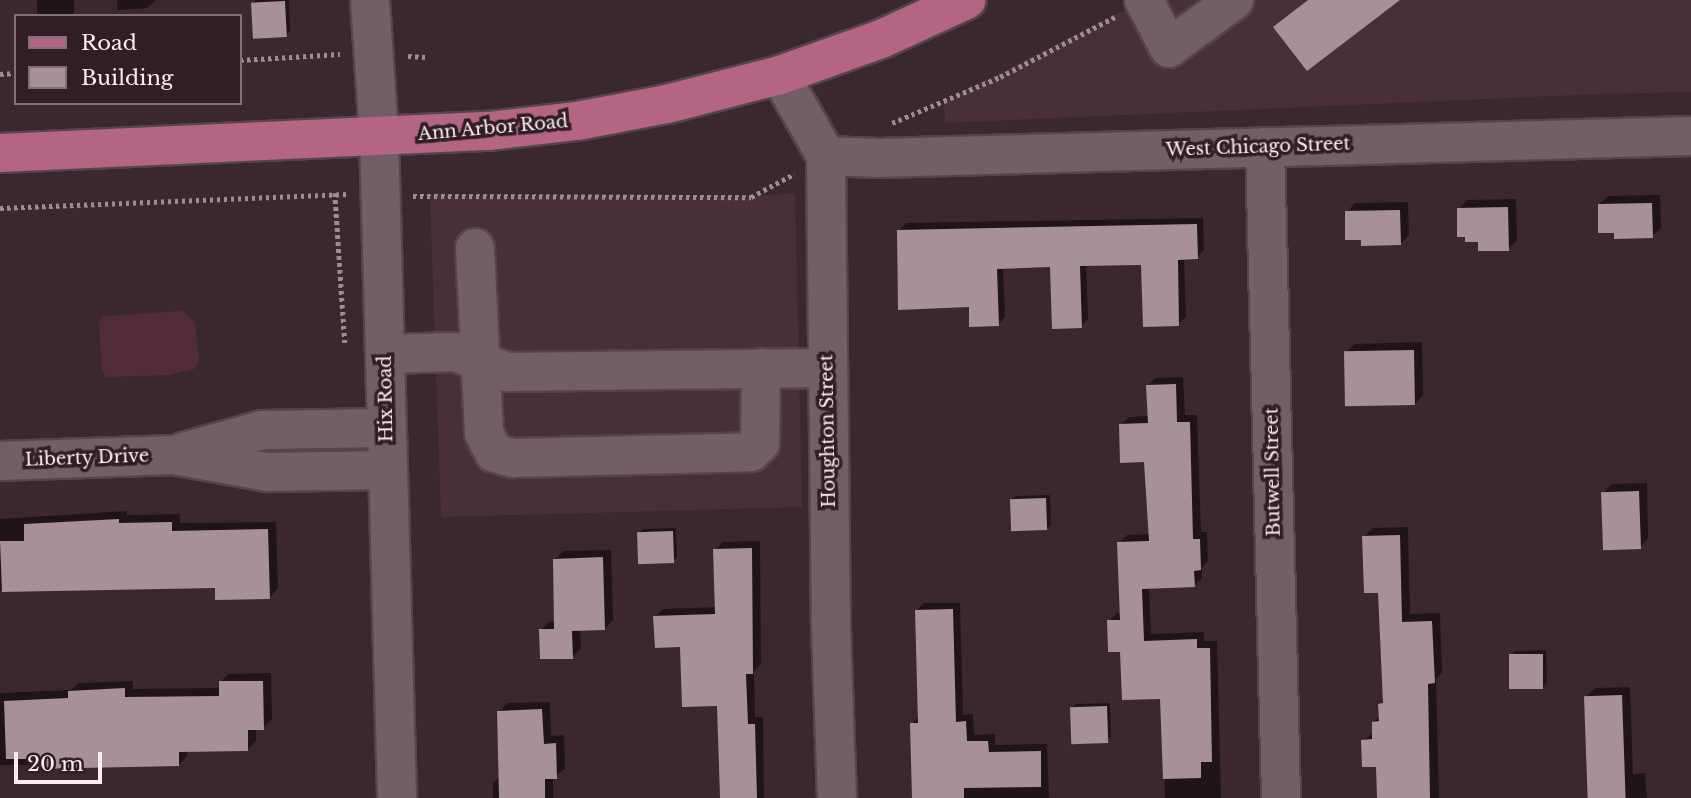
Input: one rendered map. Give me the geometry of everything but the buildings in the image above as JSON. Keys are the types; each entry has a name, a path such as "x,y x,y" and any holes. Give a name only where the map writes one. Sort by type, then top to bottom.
{"main road":[{"name":"Ann Arbor Road","path":"0,153 490,131 577,121 667,104 780,75 881,39 966,0"}],"street":[{"name":"Hix Road","path":"370,0 379,136 397,798"},
{"path":"1135,6 1169,48 1234,0"},
{"name":"Houghton Street","path":"780,75 825,156 831,628 837,798"},
{"name":"West Chicago Street","path":"825,156 878,158 1691,136"},
{"name":"Butwell Street","path":"1265,147 1281,798"},
{"path":"475,248 487,444 494,453 513,458 751,452 760,443 761,369"},
{"path":"385,354 456,352 507,372 828,368"},
{"path":"174,455 262,430 386,428"},
{"path":"174,455 267,471 387,470"},
{"name":"Liberty Drive","path":"0,461 174,455"}],"path":[{"path":"887,125 1000,77 1135,6"},
{"path":"242,60 375,52 425,57"},
{"path":"335,193 345,344"}],"shaded area":[{"path":"1145,0 1691,0 1691,92 945,123 944,101"},
{"path":"795,193 802,507 441,517 430,196 751,197"},
{"path":"183,311 195,322 199,362 194,369 169,375 106,377 102,371 99,323 104,316"}]}
